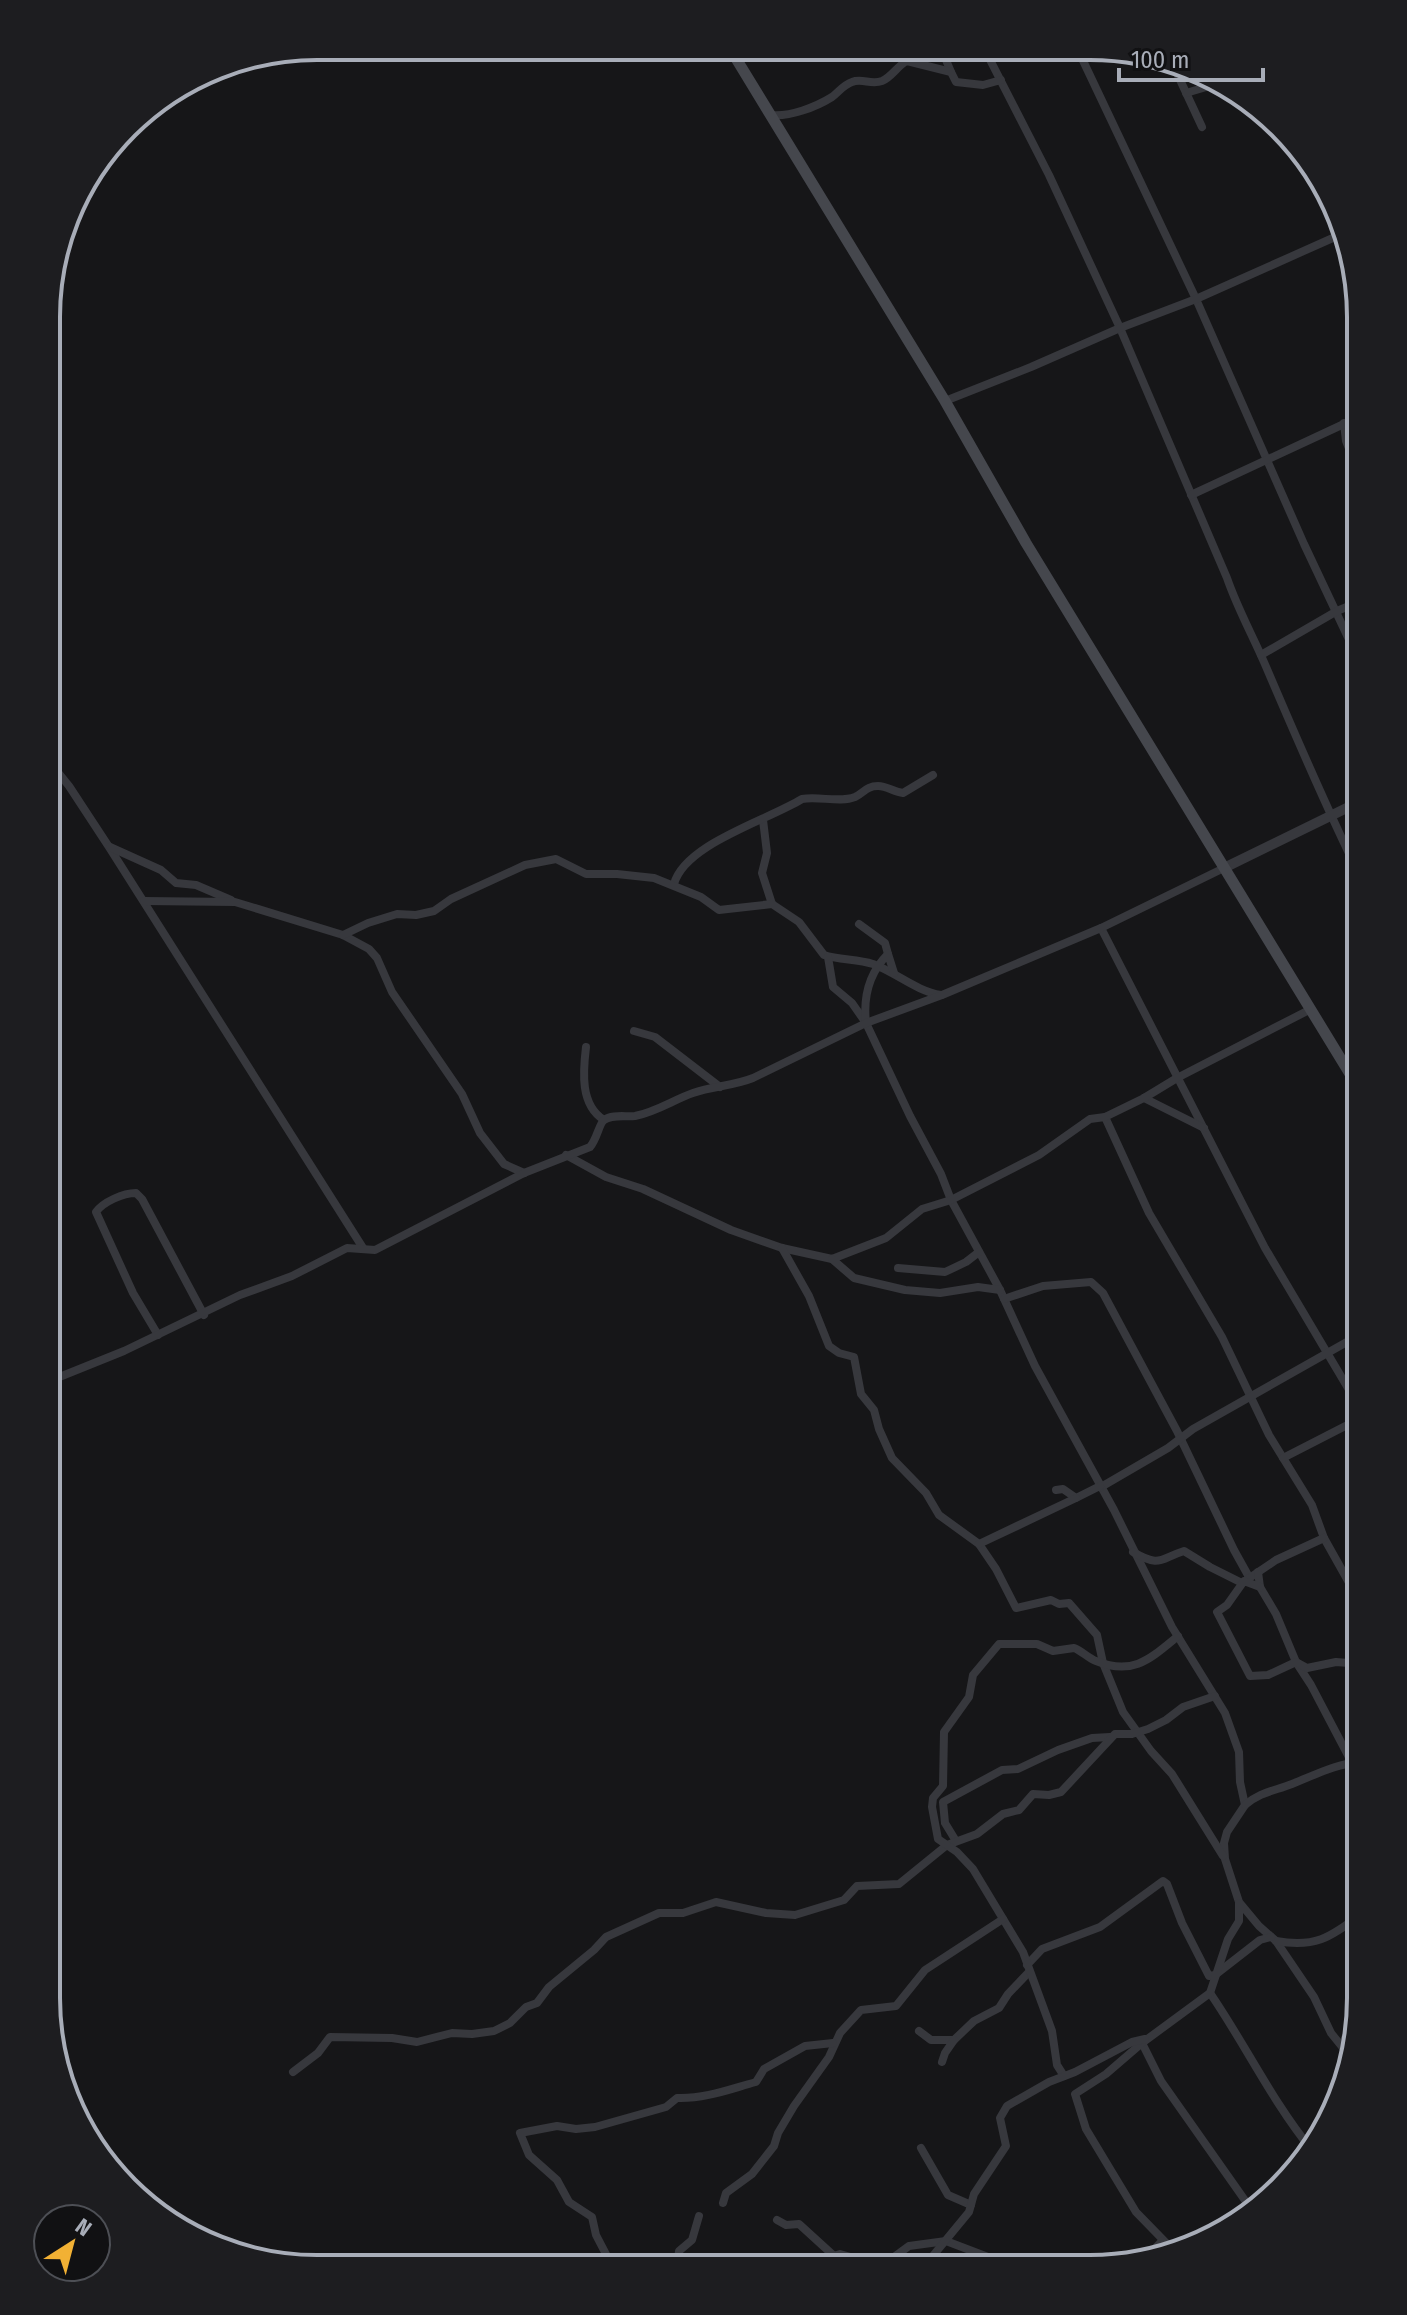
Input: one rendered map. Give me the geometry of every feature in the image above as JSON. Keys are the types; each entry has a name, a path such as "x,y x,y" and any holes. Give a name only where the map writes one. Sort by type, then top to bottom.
{"main road":[{"path":"738,60 945,401 1026,543 1347,1068"}],"street":[{"path":"946,60 956,82 973,85 1001,80"},
{"path":"990,60 1049,175 1120,328 1241,616 1347,849"},
{"path":"1083,60 1196,299 1347,633"},
{"path":"776,119 832,97 844,85 855,80 870,83 881,81 907,61 951,72"},
{"path":"1179,77 1202,127"},
{"path":"1186,93 1204,88"},
{"path":"945,401 1196,299 1333,237"},
{"path":"1191,495 1347,422"},
{"path":"1344,423 1346,441"},
{"path":"1322,433 1334,433 1346,441"},
{"path":"1261,655 1347,607"},
{"path":"60,775 144,901 363,1248"},
{"path":"674,884 678,870 700,852 802,799 818,796 844,799 858,796 866,787 874,786 900,793 933,775"},
{"path":"586,1047 584,1069 590,1107 594,1114 604,1120 655,1111 697,1092 735,1086 866,1023 942,995 1101,928 1347,808"},
{"path":"763,820 767,853 762,873 772,904 799,922 820,952 828,957 846,957 876,965 926,992 942,995"},
{"path":"109,847 161,870 176,883 196,885 235,902 359,942 377,958 392,992 462,1094 480,1133 504,1164 524,1173"},
{"path":"343,935 397,914 416,915 434,911 451,899 525,865 547,860 561,860 586,874 646,876 674,884 719,910 772,904"},
{"path":"144,901 235,902"},
{"path":"859,924 885,943 894,973"},
{"path":"1101,928 1265,1248 1346,1387"},
{"path":"866,1023 867,986 876,965 888,954"},
{"path":"828,957 833,987 852,1003 866,1023 1035,1366 1178,1636 1215,1696 1239,1752 1245,1805"},
{"path":"832,1259 886,1238 922,1209 951,1200 1039,1155 1090,1119 1105,1117 1144,1098 1311,1009"},
{"path":"634,1031 655,1037 720,1087"},
{"path":"1144,1098 1204,1128"},
{"path":"1105,1117 1149,1213 1222,1337 1269,1435 1312,1505 1324,1538 1346,1578"},
{"path":"60,1376 204,1315 240,1295 292,1276 347,1248 375,1250 524,1173 593,1144 604,1120"},
{"path":"566,1155 606,1177 643,1189 731,1230 782,1248 832,1259 854,1278 905,1290 940,1293 978,1287 1002,1294 1043,1286 1093,1283 1103,1293 1119,1320 1250,1577 1260,1587 1276,1614 1296,1662 1346,1746"},
{"path":"158,1335 133,1293 96,1212 101,1206 128,1193 136,1193 142,1199 204,1315"},
{"path":"782,1248 809,1296 829,1346 856,1360 861,1394 874,1410 892,1458 926,1493 939,1515 979,1544 1016,1608 1049,1599 1059,1604 1069,1603 1097,1635 1103,1663 1123,1712 1172,1774 1225,1859 1239,1902 1239,1921 1228,1939 1210,1993 1106,2074 1078,2091 1075,2098 1088,2133 1136,2212 1164,2243"},
{"path":"898,1268 945,1272 979,1252"},
{"path":"979,1544 1101,1486 1346,1342"},
{"path":"1283,1458 1346,1426"},
{"path":"1056,1490 1063,1489 1076,1498"},
{"path":"1133,1552 1146,1559 1163,1561 1184,1551 1238,1582 1304,1545 1324,1538"},
{"path":"1250,1577 1260,1587"},
{"path":"1250,1577 1217,1615 1250,1676 1268,1675 1296,1662"},
{"path":"952,1843 936,1835 932,1807 933,1798 943,1786 944,1732 969,1697 973,1675 991,1652 1003,1643 1037,1644 1053,1651 1074,1648 1093,1660 1126,1668 1139,1666 1178,1636"},
{"path":"1296,1662 1307,1668 1346,1663"},
{"path":"293,2072 318,2053 330,2037 392,2038 417,2042 452,2033 472,2034 505,2027 526,2007 537,2003 549,1987 606,1937 659,1913 683,1913 716,1902 766,1913 795,1915 844,1900 857,1886 899,1884 952,1843 977,1834 1003,1814 1019,1810 1033,1794 1061,1792 1079,1769 1093,1760 1115,1734 1138,1733 1166,1720 1179,1709 1215,1696"},
{"path":"1064,2076 1057,2065 1052,2031 1028,1962 973,1869 952,1843 945,1823 943,1802 1002,1770 1018,1769 1092,1738 1110,1737"},
{"path":"1225,1859 1227,1832 1245,1805 1266,1791 1290,1785 1321,1770 1346,1765"},
{"path":"942,2062 954,2040 974,2021 999,2008 1028,1962 1042,1949 1100,1927 1165,1881 1208,1975 1215,1975 1260,1940 1310,1944 1346,1925"},
{"path":"1239,1902 1274,1939 1314,1997 1331,2033 1342,2046"},
{"path":"723,2203 726,2193 752,2174 774,2146 778,2133 801,2094 829,2057 833,2043 861,2010 896,2006 925,1970 1003,1919"},
{"path":"1210,1993 1241,2038 1287,2118 1304,2140"},
{"path":"919,2031 931,2040 954,2040"},
{"path":"934,2255 969,2212 987,2172 1006,2146 1001,2113 1007,2106 1132,2042 1145,2041"},
{"path":"1145,2041 1161,2081 1246,2202"},
{"path":"606,2255 596,2235 592,2217 569,2202 557,2180 529,2155 520,2133 557,2126 576,2129 595,2127 666,2107 677,2098 695,2098 756,2082 764,2069 805,2046 833,2043"},
{"path":"921,2148 948,2195 971,2205"},
{"path":"679,2255 692,2240 699,2216"},
{"path":"777,2220 786,2225 799,2224 833,2255 849,2255"},
{"path":"897,2255 909,2246 946,2241 984,2255"},
{"path":"1158,2245 1162,2241"}]}
